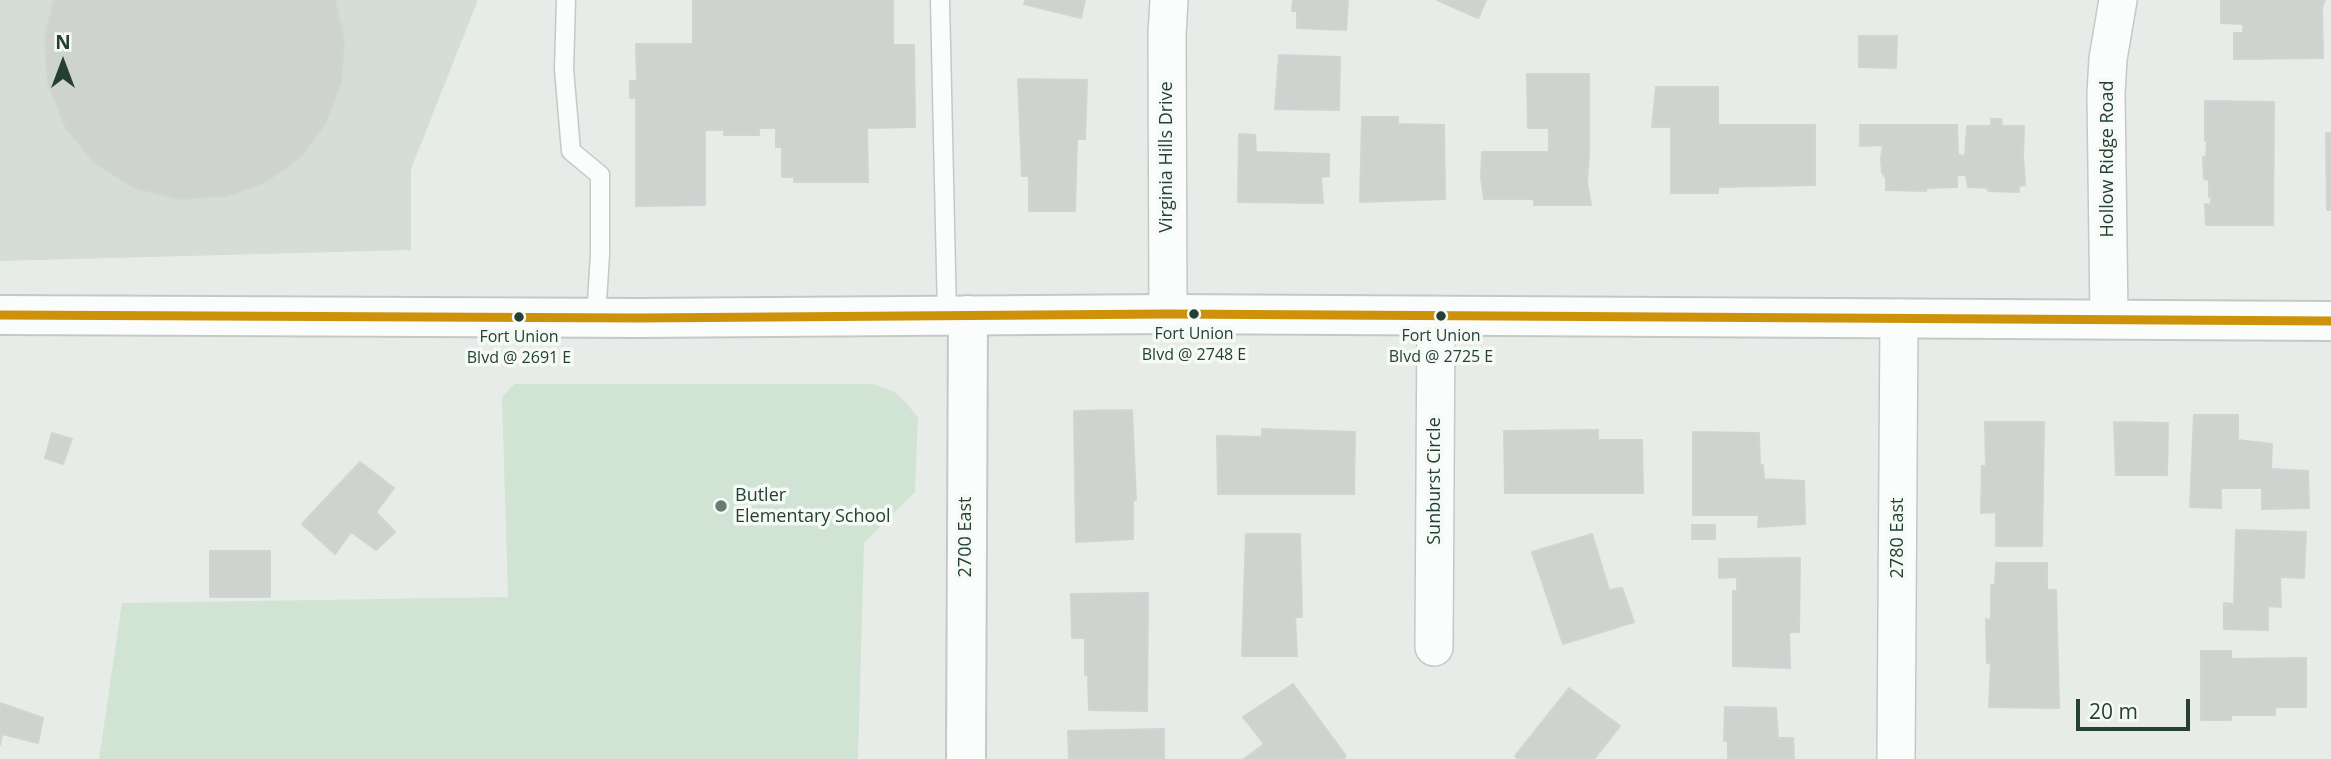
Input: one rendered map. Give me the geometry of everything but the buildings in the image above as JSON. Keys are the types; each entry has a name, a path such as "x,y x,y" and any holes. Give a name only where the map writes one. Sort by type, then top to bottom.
{"main road":[{"path":"0,315 597,318 1168,314 2331,321"},
{"name":"2700 East","path":"958,316 965,759"}],"street":[{"name":"Virginia Hills Drive","path":"1168,314 1169,0"},
{"name":"Hollow Ridge Road","path":"2109,318 2106,94 2108,59 2118,0"},
{"name":"Sunburst Circle","path":"1434,647 1436,316"},
{"name":"2780 East","path":"1896,759 1899,318"}],"lane":[{"path":"566,0 564,69 571,151 600,175 597,318"},
{"path":"940,0 958,316"}],"shaded area":[{"path":"0,0 478,0 411,169 411,250 0,261"}],"green space":[{"name":"Butler Elementary School","path":"514,384 874,384 895,392 908,405 918,418 915,492 864,543 858,759 99,759 122,603 508,597 502,398"}],"transit line":[{"path":"0,315 639,318 1168,314 2331,321"}],"place":[{"name":"Fort Union Blvd @ 2748 E","path":"1194,314"},
{"name":"Fort Union Blvd @ 2725 E","path":"1441,316"},
{"name":"Fort Union Blvd @ 2691 E","path":"519,317"},
{"name":"Butler Elementary School","path":"721,506"}]}
